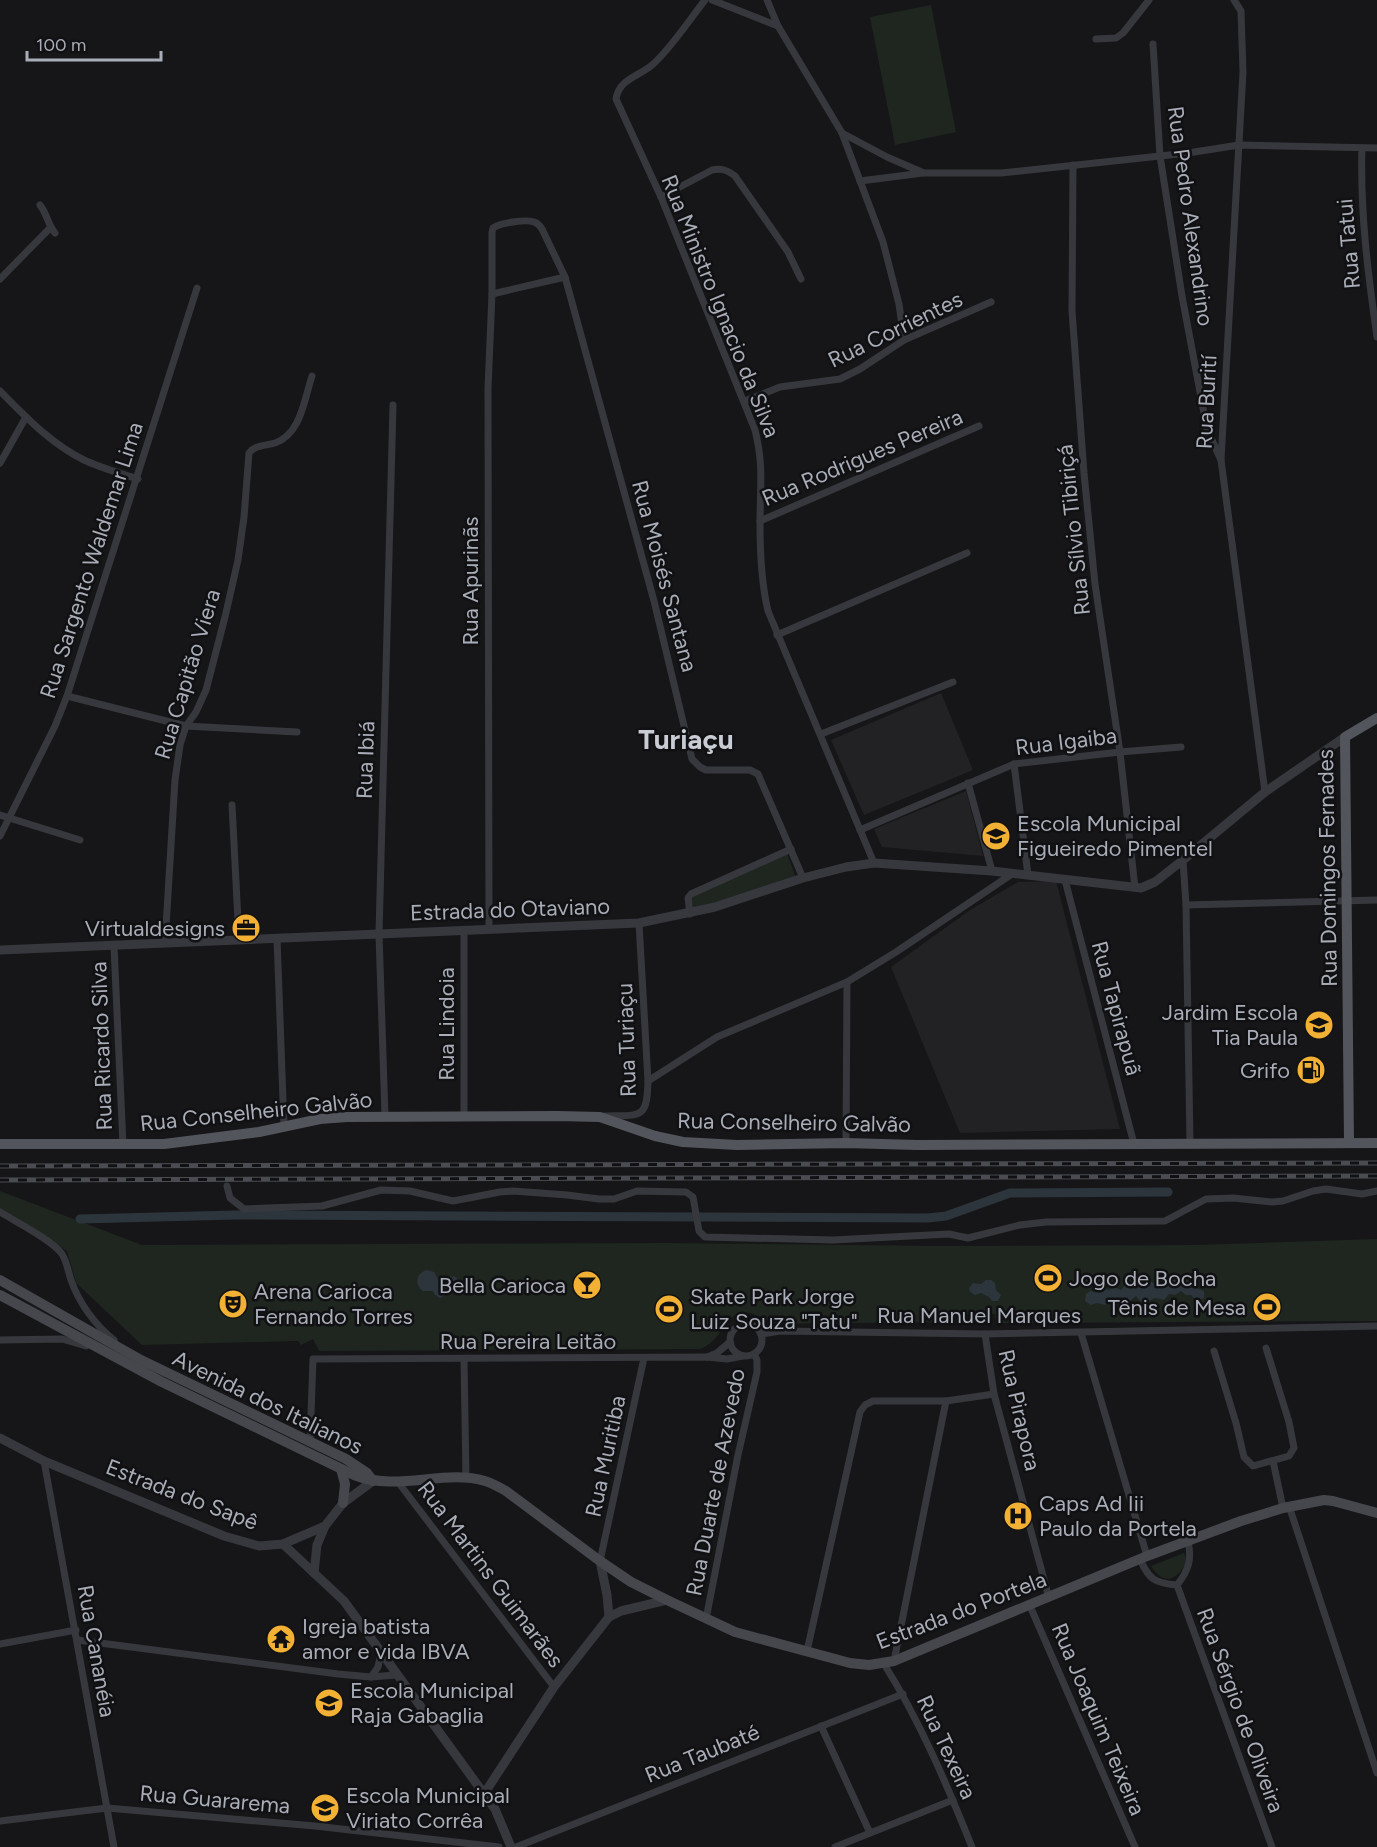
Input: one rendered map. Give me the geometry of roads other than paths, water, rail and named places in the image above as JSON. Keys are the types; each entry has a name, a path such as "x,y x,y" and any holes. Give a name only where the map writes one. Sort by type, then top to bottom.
{"main road":[{"path":"1345,737 1377,718"},
{"name":"Rua Domingos Fernades","path":"1345,737 1349,1143"},
{"name":"Rua Conselheiro Galvão","path":"0,1144 164,1144 259,1132 320,1119 385,1116 600,1117 654,1136 683,1142 737,1145 1377,1143"},
{"name":"Avenida dos Italianos","path":"0,1280 141,1360 310,1441 358,1467 373,1481"},
{"name":"Avenida dos Italianos","path":"0,1295 171,1386 341,1469 373,1481"},
{"path":"341,1469 345,1484 343,1503"},
{"name":"Estrada do Portela","path":"373,1481 398,1482 466,1478 484,1480 506,1491 631,1582 706,1619 735,1632 850,1663 869,1665 889,1662 1144,1558 1241,1521 1286,1507 1310,1502 1334,1501 1377,1513"}],"street":[{"name":"Rua Ministro Ignacio da Silva","path":"705,0 652,65 627,80 617,93 616,99 661,197 755,430 762,462 760,521 763,589 768,611 874,863"},
{"path":"712,0 778,26"},
{"path":"767,0 778,26 842,133 883,242 899,304 904,340"},
{"path":"1096,39 1116,38 1123,33 1149,0"},
{"name":"Rua Burití","path":"1234,0 1241,11 1243,72 1221,460 1265,792"},
{"name":"Rua Pedro Alexandrino","path":"1153,44 1160,156 1182,296 1208,429 1214,448 1221,460"},
{"path":"842,133 887,157 924,173"},
{"path":"860,181 924,173 1001,173 1239,145 1377,148"},
{"name":"Rua Tatui","path":"1362,148 1361,192 1373,281 1377,338"},
{"name":"Rua Sílvio Tibiriçá","path":"1073,165 1072,311 1084,473 1095,584 1120,752 1135,888"},
{"path":"661,197 712,170 728,171 735,176 788,252 801,279"},
{"path":"0,279 53,231 40,205"},
{"name":"Rua Apurinãs","path":"489,930 488,399 492,232 498,224 528,221 537,224 542,229"},
{"name":"Rua Moisés Santana","path":"542,229 565,277 654,601 692,759 706,770 750,770 758,774 802,878"},
{"path":"492,294 565,277"},
{"name":"Rua Sargento Waldemar Lima","path":"0,836 56,726 67,696 197,288"},
{"name":"Rua Corrientes","path":"745,401 780,387 840,379 860,369 904,340 991,302"},
{"name":"Rua Capitão Viera","path":"165,943 175,780 180,745 186,726 196,712 206,690 233,583 244,517 249,453 254,447 271,444 288,437 300,416 312,376"},
{"path":"0,391 54,440 84,460 138,479"},
{"name":"Rua Ibiá","path":"385,1116 379,934 393,405"},
{"path":"0,463 26,417"},
{"name":"Rua Rodrigues Pereira","path":"760,521 979,426"},
{"path":"777,635 968,554"},
{"path":"821,734 952,682"},
{"path":"67,696 186,726 297,732"},
{"path":"1135,888 1155,882 1265,792 1345,737"},
{"name":"Rua Igaiba","path":"861,830 1014,764 1181,747"},
{"path":"1014,764 1028,875"},
{"path":"969,783 992,871"},
{"path":"232,806 239,940"},
{"path":"0,815 80,840"},
{"path":"690,914 688,898 692,894 791,849"},
{"path":"1183,860 1186,904 1190,1143"},
{"name":"Estrada do Otaviano","path":"0,950 639,923 690,914 733,903 802,878 874,863 992,871 1135,888"},
{"path":"648,1081 717,1037 847,982 1012,874"},
{"name":"Rua Tapirapuã","path":"1065,880 1134,1144"},
{"path":"1186,904 1377,900"},
{"name":"Rua Turiaçu","path":"600,1117 633,1115 644,1110 648,1098 639,923"},
{"name":"Rua Lindoia","path":"464,931 464,1117"},
{"path":"277,938 284,1127"},
{"name":"Rua Ricardo Silva","path":"114,946 123,1145"},
{"path":"846,1143 847,982"},
{"path":"227,1186 230,1198 244,1209 322,1206 381,1190 399,1190 453,1201 500,1192 526,1192 599,1199 614,1198 637,1191 686,1192 693,1197 699,1231 705,1237 833,1240 949,1234 968,1238 1020,1225 1046,1222 1165,1221 1206,1199 1233,1198 1272,1202 1326,1189 1362,1194 1377,1191"},
{"path":"0,1212 59,1250 66,1261 76,1291 99,1328 141,1360"},
{"path":"740,1325 754,1326 761,1334 762,1343 754,1354 743,1356 734,1351 730,1342 732,1332 740,1325"},
{"name":"Rua Manuel Marques","path":"761,1334 780,1331 1081,1333 1377,1326"},
{"path":"1081,1333 1144,1558"},
{"name":"Rua Pirapora","path":"985,1334 994,1394 1049,1598"},
{"path":"0,1340 62,1339 100,1349"},
{"path":"707,1357 717,1353 730,1342"},
{"path":"1214,1350 1244,1457 1253,1466 1289,1456 1294,1449 1289,1422 1266,1348"},
{"name":"Rua Duarte de Azevedo","path":"706,1619 736,1466 758,1372 754,1354"},
{"name":"Rua Pereira Leitão","path":"310,1441 313,1359 707,1357 727,1359 743,1356"},
{"name":"Rua Muritiba","path":"600,1561 645,1358"},
{"path":"464,1359 466,1478"},
{"path":"807,1651 860,1412 865,1405 873,1401 946,1401 994,1394"},
{"path":"889,1662 946,1401"},
{"name":"Estrada do Sapê","path":"0,1438 44,1461 234,1539 259,1546 283,1544 325,1526 343,1503 373,1481"},
{"name":"Rua Cananéia","path":"44,1461 114,1847"},
{"path":"1273,1461 1286,1507 1377,1773"},
{"name":"Rua Martins Guimarães","path":"398,1482 554,1688"},
{"path":"314,1573 317,1545 325,1526"},
{"name":"Rua Sérgio de Oliveira","path":"1177,1585 1184,1576 1190,1561 1188,1541"},
{"path":"283,1544 344,1601 484,1794 514,1847"},
{"name":"Rua Sérgio de Oliveira","path":"1144,1558 1149,1576 1162,1584 1177,1585"},
{"path":"600,1561 609,1617"},
{"name":"Rua Sérgio de Oliveira","path":"1177,1585 1272,1847"},
{"path":"484,1794 554,1688 609,1617 621,1611 667,1600"},
{"name":"Rua Joaquim Teixeira","path":"1030,1606 1135,1847"},
{"path":"0,1644 76,1630"},
{"path":"77,1640 371,1677 396,1675"},
{"path":"371,1677 378,1666 381,1653"},
{"name":"Rua Texeira","path":"889,1662 953,1800 972,1847"},
{"name":"Rua Taubaté","path":"514,1847 903,1694"},
{"path":"821,1726 870,1833"},
{"path":"835,1847 953,1800"},
{"name":"Rua Guararema","path":"0,1821 107,1808 315,1826 499,1847"}],"waterway":[{"path":"80,1219 235,1215 928,1218 946,1216 1010,1193 1168,1192"}],"railway":[{"path":"0,1166 1377,1163"},
{"path":"0,1180 1377,1176"}],"place":[{"name":"Escola Municipal Figueiredo Pimentel","path":"996,836"},
{"name":"Virtualdesigns","path":"246,928"},
{"name":"Jardim Escola Tia Paula","path":"1319,1025"},
{"name":"Grifo","path":"1311,1070"},
{"name":"Jogo de Bocha","path":"1048,1278"},
{"name":"Bella Carioca","path":"587,1285"},
{"name":"Arena Carioca Fernando Torres","path":"233,1304"},
{"name":"Tênis de Mesa","path":"1267,1307"},
{"name":"Skate Park Jorge Luiz Souza \"Tatu\"","path":"669,1309"},
{"name":"Caps Ad Iii Paulo da Portela","path":"1018,1516"},
{"name":"Igreja batista amor e vida IBVA","path":"281,1639"},
{"name":"Escola Municipal Raja Gabaglia","path":"329,1703"},
{"name":"Escola Municipal Viriato Corrêa","path":"325,1808"}],"district":[{"name":"Turiaçu","path":"686,739"}]}
